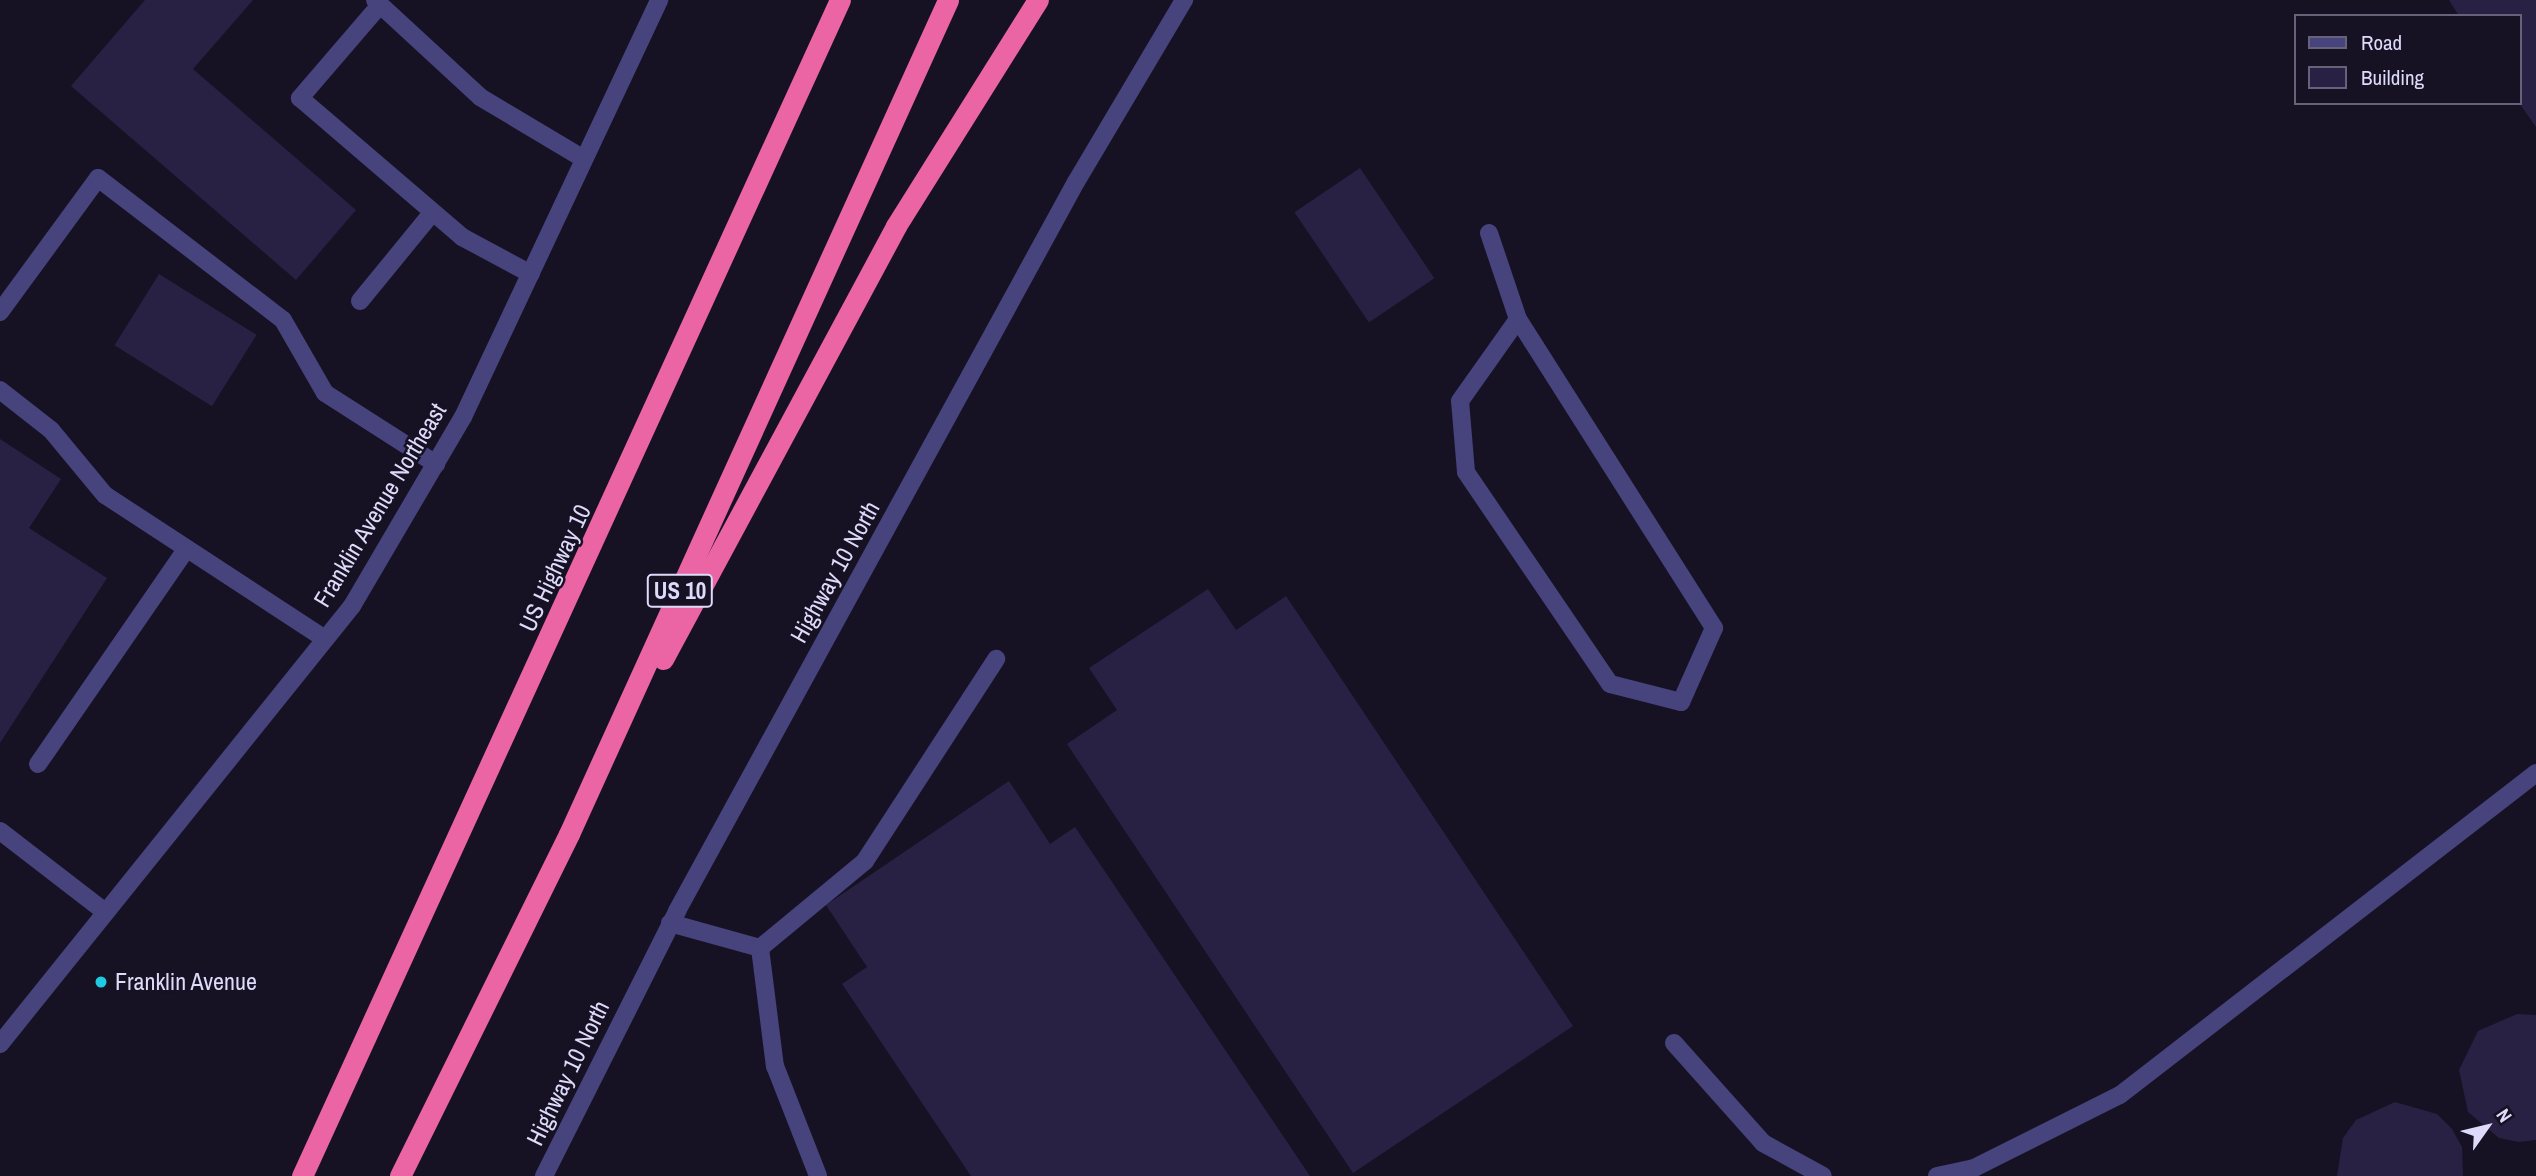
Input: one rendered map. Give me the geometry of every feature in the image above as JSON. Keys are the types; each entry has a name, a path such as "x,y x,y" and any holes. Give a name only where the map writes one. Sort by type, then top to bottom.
{"highway":[{"name":"US Highway 10","path":"302,1176 840,0"},
{"name":"US 10","path":"400,1176 569,834 948,0"},
{"path":"569,834 896,226 1038,0"}],"street":[{"name":"Franklin Avenue Northeast","path":"0,1044 325,639 436,464 531,274 659,0"},
{"name":"Highway 10 North","path":"544,1176 670,923 1076,182 1184,0"},
{"path":"531,274 462,237 300,98 378,3 480,97 584,159"},
{"path":"0,312 98,178 283,320 326,393 436,464"},
{"path":"360,301 432,213"},
{"path":"1489,233 1518,319 1714,628 1681,702 1610,684 1466,472 1460,401 1518,319"},
{"path":"0,390 51,430 105,495 185,551 325,639"},
{"path":"38,764 185,551"},
{"path":"760,948 865,861 996,659"},
{"path":"1937,1176 1973,1168 2120,1095 2536,773"},
{"path":"0,831 105,912"},
{"path":"670,923 760,948"},
{"path":"760,948 775,1066 818,1176"},
{"path":"1674,1043 1763,1143 1822,1176"}],"building":[{"path":"145,0 253,0 193,69 356,210 296,280 71,86"},
{"path":"2449,0 2536,0 2536,127 2521,105 2522,14 2458,14"},
{"path":"1360,168 1434,278 1369,322 1295,212"},
{"path":"159,274 257,335 212,406 114,345"},
{"path":"0,439 61,479 29,528 107,578 0,743"},
{"path":"1208,589 1236,630 1286,596 1573,1026 1353,1173 1067,744 1117,710 1089,668"},
{"path":"1009,781 1050,844 1075,827 1310,1176 971,1176 842,984 867,967 826,905"},
{"path":"2517,1014 2536,1015 2536,1140 2519,1142 2499,1138 2468,1112 2459,1070 2478,1031"},
{"path":"2395,1102 2437,1114 2452,1129 2462,1147 2463,1176 2337,1176 2343,1138 2356,1120"}],"place":[{"name":"Franklin Avenue","path":"101,982"}]}
